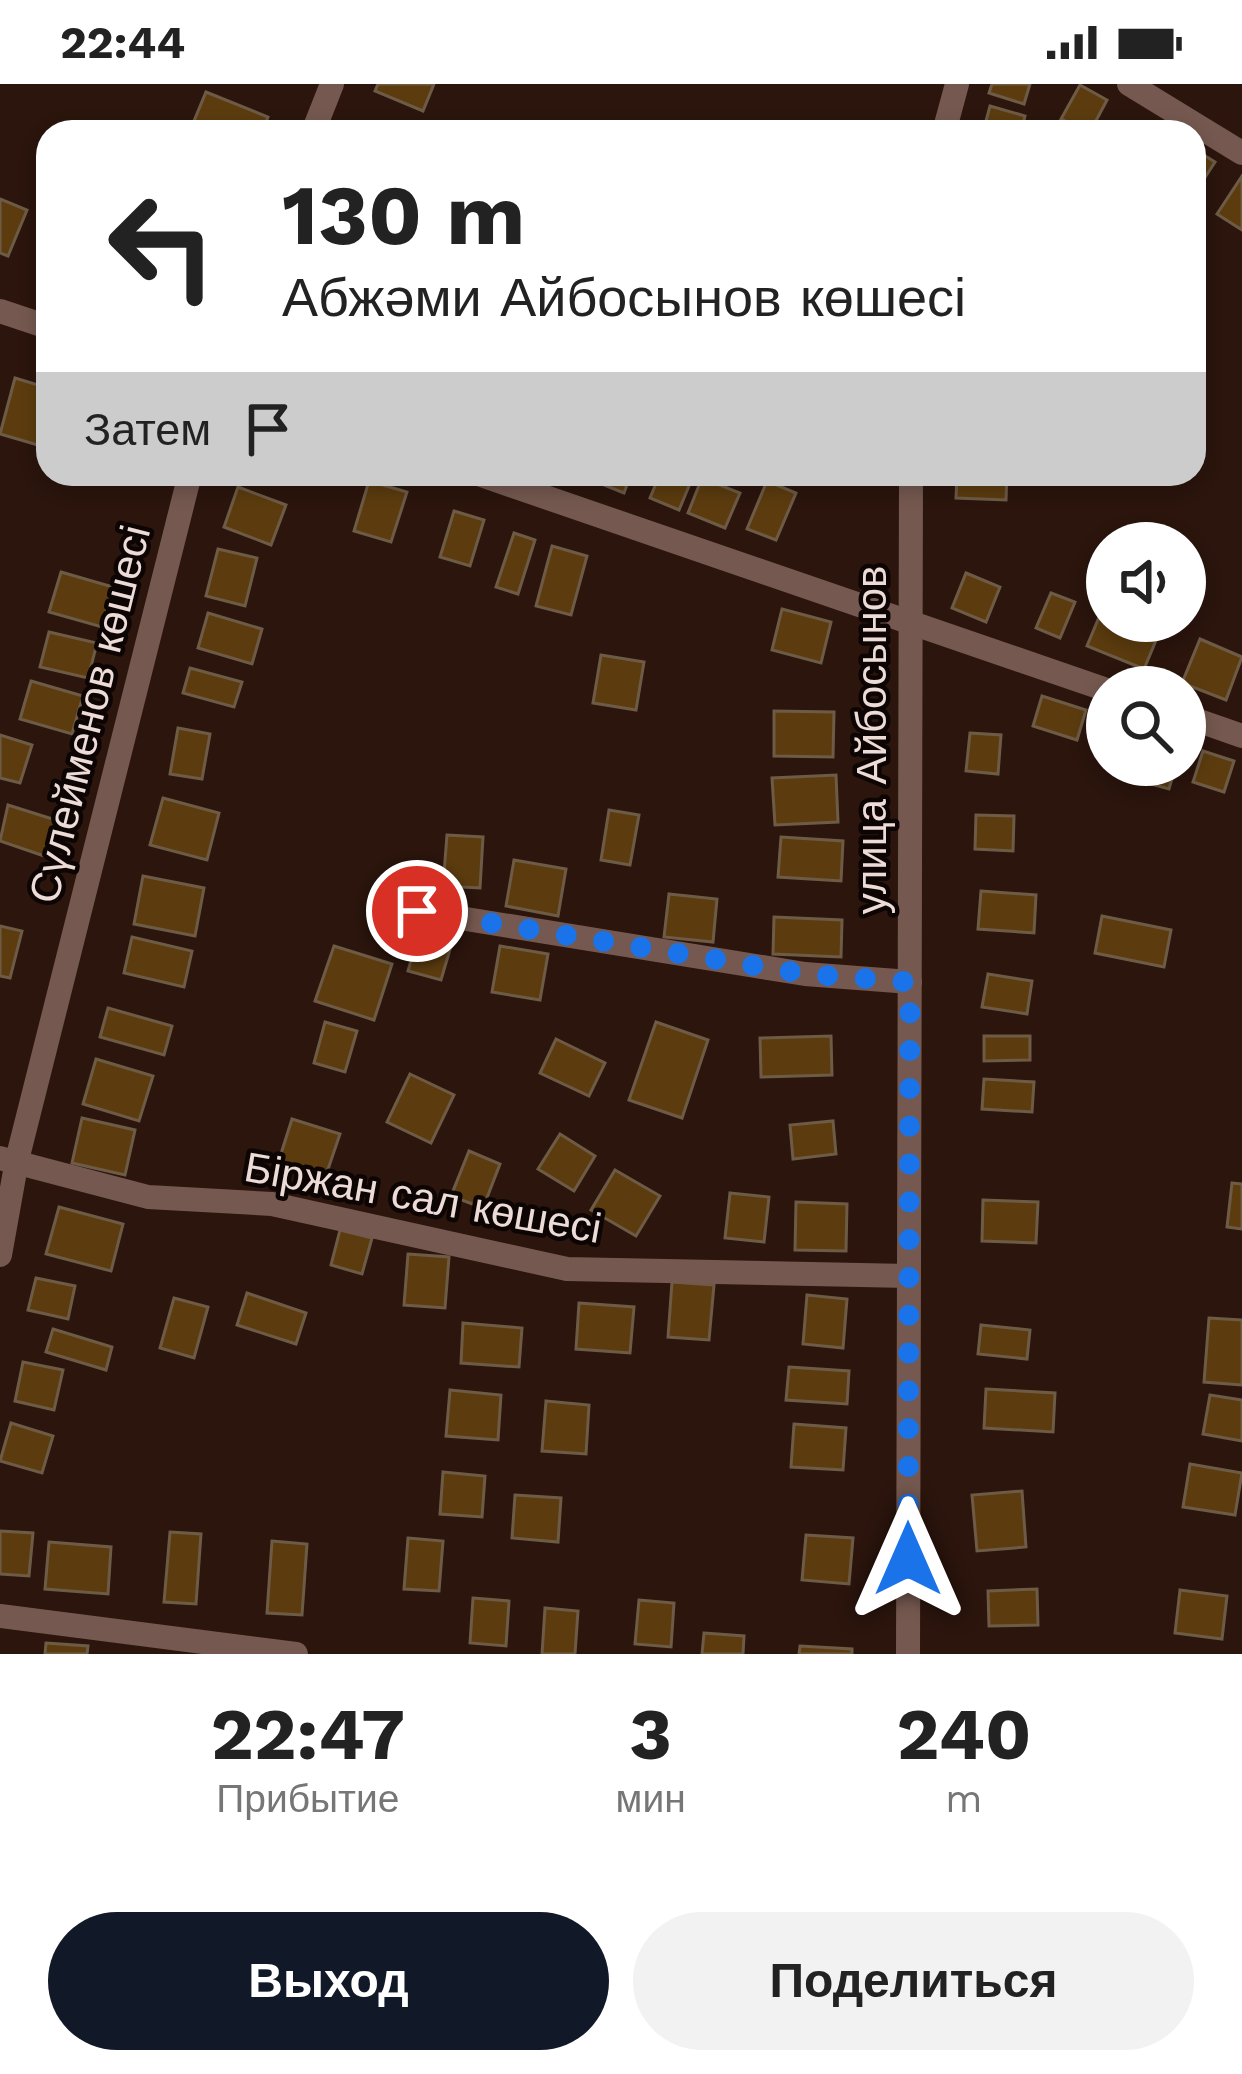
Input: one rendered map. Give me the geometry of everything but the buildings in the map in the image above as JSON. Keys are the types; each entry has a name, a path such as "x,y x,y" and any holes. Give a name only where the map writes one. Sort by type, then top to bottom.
{"street":[{"path":"318,120 332,84"},
{"path":"947,120 957,84"},
{"path":"1129,84 1188,120"},
{"path":"1206,131 1242,153"},
{"path":"0,311 36,323"},
{"name":"Сүлейменов көшесі","path":"0,1255 9,1159 187,486"},
{"path":"513,486 1086,682"},
{"name":"улица Айбосынов","path":"908,1654 911,486"},
{"path":"1206,723 1242,736"},
{"path":"417,911 806,974 910,982"},
{"name":"Біржан сал көшесі","path":"9,1159 148,1197 272,1204 567,1269 909,1276"},
{"path":"0,1616 296,1654"}],"route":[{"path":"417,911 806,974 910,982 908,1559"}]}
